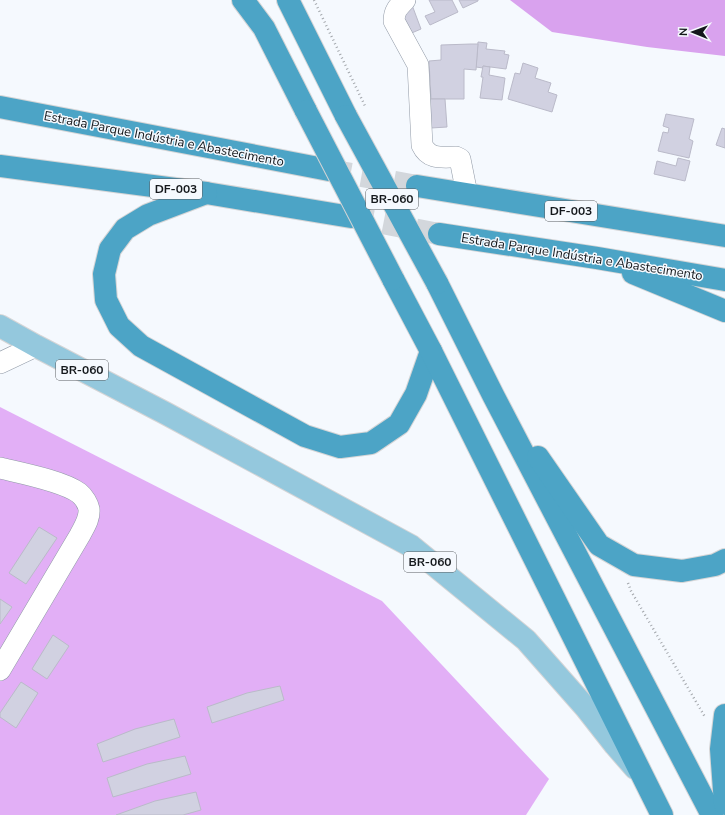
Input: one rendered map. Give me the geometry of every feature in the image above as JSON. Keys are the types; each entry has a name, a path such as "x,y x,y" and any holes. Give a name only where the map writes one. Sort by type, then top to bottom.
{"highway":[{"name":"BR-060","path":"243,0 264,28 394,279 662,815"},
{"name":"BR-060","path":"288,0 346,116 437,283 493,395 712,815"},
{"path":"0,94 34,114"},
{"name":"Estrada Parque Indústria e Abastecimento","path":"0,107 329,170"},
{"name":"DF-003","path":"0,166 206,193 351,217"},
{"name":"DF-003","path":"417,186 725,236"},
{"path":"206,193 148,215 125,229 110,249 104,274 106,300 119,326 141,346 305,436 340,447 371,443 399,424 416,394 431,351"},
{"name":"Estrada Parque Indústria e Abastecimento","path":"439,234 597,258 725,280"},
{"path":"597,258 725,311"},
{"path":"493,395 553,477 599,545 634,565 682,571 715,565 725,560"},
{"path":"725,715 722,737 725,804"}],"main road":[{"name":"BR-060","path":"0,326 411,546 526,640 586,708 643,778"}],"street":[{"path":"405,0 397,7 394,14 394,21 418,65 422,145 425,152 431,156 456,157 460,159 467,194"},
{"path":"0,363 36,346"},
{"path":"0,468 63,485 80,494 86,502 89,510 88,520 80,535 0,670"}],"path":[{"path":"314,0 368,113"},
{"path":"627,580 631,591 709,724 722,737"}],"shaded area":[{"path":"510,0 725,0 725,56 647,47 552,32"},
{"path":"0,407 382,601 549,779 526,815 0,815"}],"building":[{"path":"429,0 452,0 458,12 430,25 425,16 435,12"},
{"path":"459,0 478,0 478,1 463,8"},
{"path":"412,5 421,29 407,35 401,9"},
{"path":"478,42 487,43 486,49 505,51 504,54 509,55 506,69 483,66 483,68 476,67"},
{"path":"478,44 476,70 464,69 464,99 431,99 429,61 441,60 441,45"},
{"path":"523,63 538,68 535,78 551,83 548,92 557,95 552,112 508,99 515,73 520,74"},
{"path":"483,66 490,67 489,75 505,78 502,100 480,98"},
{"path":"430,99 445,99 447,127 431,128"},
{"path":"666,114 694,119 689,139 693,141 689,158 658,151 663,132 668,133 669,128 663,126"},
{"path":"722,128 725,129 725,148 716,145"},
{"path":"678,158 690,161 685,181 654,174 657,161 676,166"},
{"path":"39,527 57,538 26,584 9,573"},
{"path":"0,599 12,607 0,624"},
{"path":"53,635 69,646 47,679 32,669"},
{"path":"21,682 38,693 16,728 0,717 0,713"},
{"path":"280,686 284,700 212,723 207,707 247,693"},
{"path":"174,719 180,737 103,762 97,744 135,729"},
{"path":"185,756 191,774 113,797 107,778 147,764"},
{"path":"196,792 201,810 183,815 116,815 155,801"}],"tunnel":[{"path":"329,170 417,186"},
{"path":"351,217 439,234"}]}
